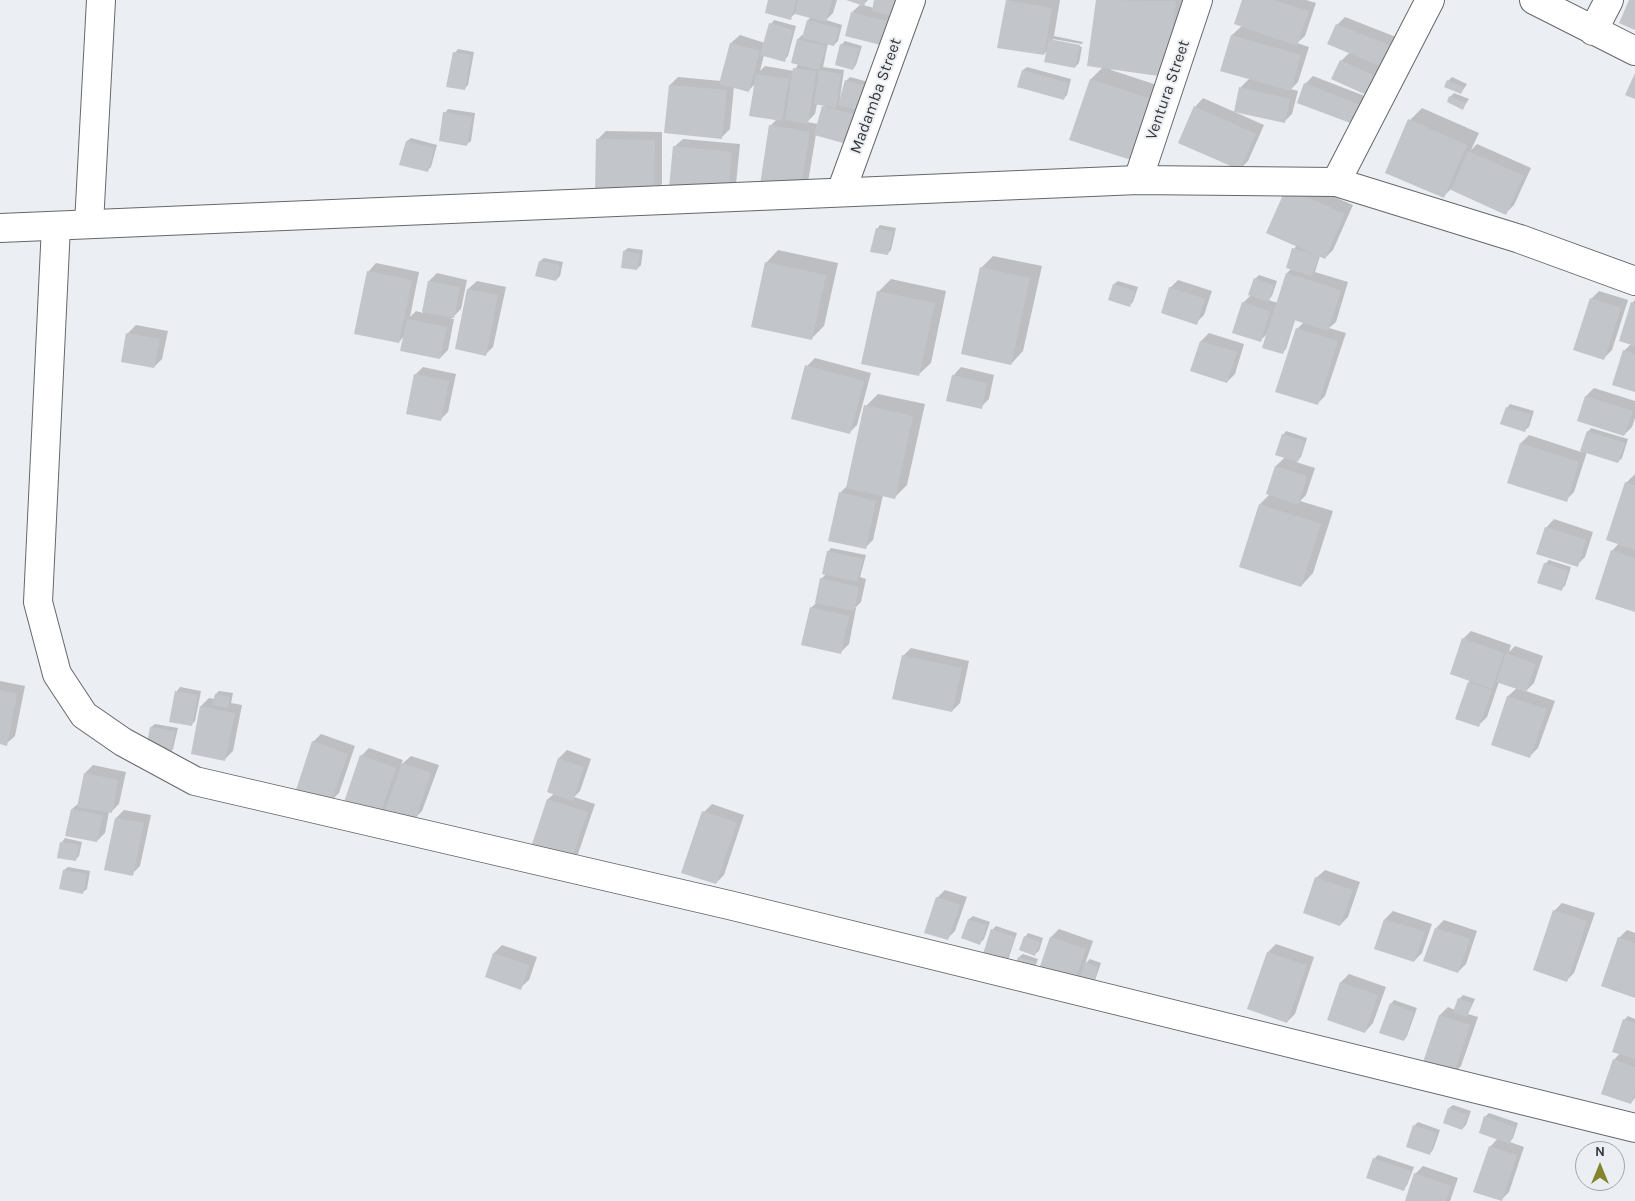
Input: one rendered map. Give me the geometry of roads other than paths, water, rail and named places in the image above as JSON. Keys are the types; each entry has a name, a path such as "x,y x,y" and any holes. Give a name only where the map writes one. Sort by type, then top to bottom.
{"street":[{"path":"89,224 101,0"},
{"name":"Madamba Street","path":"841,192 912,0"},
{"name":"Ventura Street","path":"1138,180 1198,0"},
{"path":"1336,182 1430,0"},
{"path":"1534,0 1635,51"},
{"path":"1593,30 1609,0"},
{"path":"0,228 1138,180 1336,182 1520,239 1635,281"},
{"path":"56,226 38,602 57,674 84,716 123,742 195,781 728,906 1635,1128"}]}
